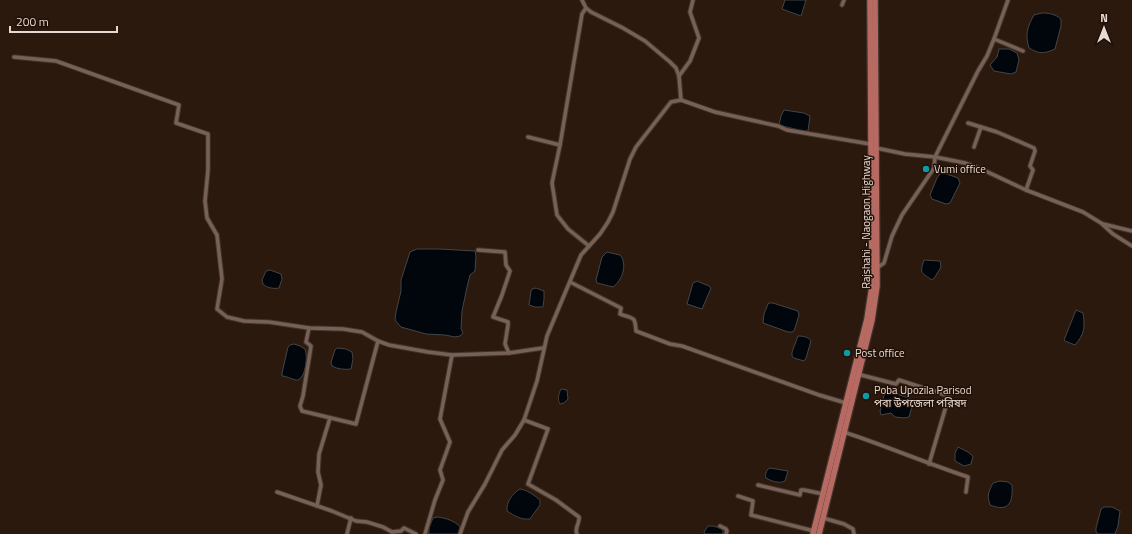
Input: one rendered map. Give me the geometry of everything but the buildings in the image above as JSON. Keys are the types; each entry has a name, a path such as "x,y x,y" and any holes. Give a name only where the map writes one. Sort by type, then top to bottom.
{"main road":[{"name":"Rajshahi - Naogaon Highway","path":"815,533 823,518 844,432 867,319 872,286 876,148 873,111 870,0"},
{"name":"Rajshahi - Naogaon Highway","path":"815,533 823,494 846,403 872,320 877,286 874,186 870,144 873,111 875,0"}],"street":[{"path":"582,0 586,8 591,12 645,41 676,68 679,76 681,100"},
{"path":"679,76 690,61 699,38 690,12 693,0"},
{"path":"842,4 844,0"},
{"path":"877,268 884,263 892,236 902,215 934,168 935,157 987,56 1008,0"},
{"path":"586,8 582,14 560,145 552,183 557,216 568,229 589,246"},
{"path":"994,39 1024,51"},
{"path":"14,57 56,61 179,104 176,123 208,134 208,170 205,201 207,218 216,235 222,279 217,309 227,317 244,321 269,322 308,328 343,328 362,332 378,342 452,355 509,353 543,348"},
{"path":"460,534 468,512 485,484 502,450 515,435 524,420 537,382 543,348 547,336 581,255 600,234 613,212 630,159 636,147 671,102 681,100 715,112 778,126 787,130 870,144"},
{"path":"968,123 1034,148 1035,151 1030,166 1033,170 1026,190"},
{"path":"974,147 981,127"},
{"path":"528,137 560,145"},
{"path":"876,148 965,163 1026,190 1083,212 1102,223 1132,231"},
{"path":"1102,223 1112,234 1132,246"},
{"path":"478,250 505,252 506,265 510,271 502,295 492,317 508,322 504,344 509,353"},
{"path":"570,282 618,306 622,310 620,314 634,319 637,323 636,332 670,344 682,346 819,396 846,403"},
{"path":"308,328 306,342 311,346 300,406 302,411 356,424 378,342"},
{"path":"425,534 442,480 440,470 450,442 440,419 452,355"},
{"path":"856,373 896,384 899,380 949,396 929,464"},
{"path":"317,506 321,485 318,472 318,454 330,418"},
{"path":"524,420 548,429 528,484 556,500 579,517 580,520 576,529 577,534"},
{"path":"844,432 968,477 966,492"},
{"path":"758,484 800,495 801,490 823,494"},
{"path":"277,492 356,521 367,522 383,527 392,532 401,531 404,528 416,534"},
{"path":"738,496 753,501 751,515 815,533"},
{"path":"347,534 351,518"},
{"path":"823,518 844,524 853,529 854,534"},
{"path":"720,526 726,528 728,531 726,534"}],"shaded area":[{"path":"785,0 806,0 801,16 782,9"},
{"path":"1042,13 1052,14 1059,17 1061,19 1061,26 1055,49 1042,53 1029,48 1027,35 1028,27 1034,15"},
{"path":"999,49 1009,49 1017,53 1019,60 1016,72 1011,74 994,71 990,65 997,57"},
{"path":"784,110 804,113 810,116 808,131 802,131 779,125"},
{"path":"941,172 958,178 960,183 950,203 946,204 932,199 930,195"},
{"path":"417,249 475,251 475,271 470,275 467,287 462,311 461,329 463,333 460,336 455,337 426,334 401,327 395,320 401,291 401,280 410,252"},
{"path":"607,252 620,255 624,263 621,277 613,287 597,283 596,280 602,257"},
{"path":"924,260 940,261 941,267 932,280 922,272"},
{"path":"270,270 281,274 282,279 279,288 271,288 263,284 262,280 266,271"},
{"path":"697,281 711,288 702,309 687,304 693,283"},
{"path":"536,288 544,291 543,307 529,305 531,291 532,289"},
{"path":"769,303 798,311 799,315 794,331 788,332 763,323 764,314"},
{"path":"1076,310 1083,313 1084,326 1081,337 1075,345 1064,340"},
{"path":"798,336 806,337 811,341 804,361 792,356"},
{"path":"294,344 305,349 306,352 305,371 298,380 282,376 288,347"},
{"path":"337,348 346,349 352,352 353,359 351,369 341,369 332,366 331,362"},
{"path":"561,389 567,390 568,399 564,403 560,404 558,399"},
{"path":"888,391 914,400 909,417 895,417 891,413 881,415 880,411 885,392"},
{"path":"958,447 973,456 971,464 964,466 955,461 955,453"},
{"path":"770,468 788,471 785,481 776,482 766,478 766,472"},
{"path":"1000,481 1008,482 1012,485 1011,500 1009,504 1002,508 990,505 988,499 993,483"},
{"path":"520,489 525,490 540,500 540,505 530,519 515,516 507,511 510,498"},
{"path":"1104,507 1112,507 1120,511 1118,526 1115,534 1098,534 1096,532 1101,509"},
{"path":"438,517 456,523 460,527 458,534 429,534 429,528 433,518"},
{"path":"708,526 723,529 723,534 705,534 704,532"}],"place":[{"name":"Vumi office","path":"926,169"},
{"name":"Post office","path":"847,353"},
{"name":"Poba Upozila Parisod পবা উপজেলা পরিষদ","path":"866,396"}]}
